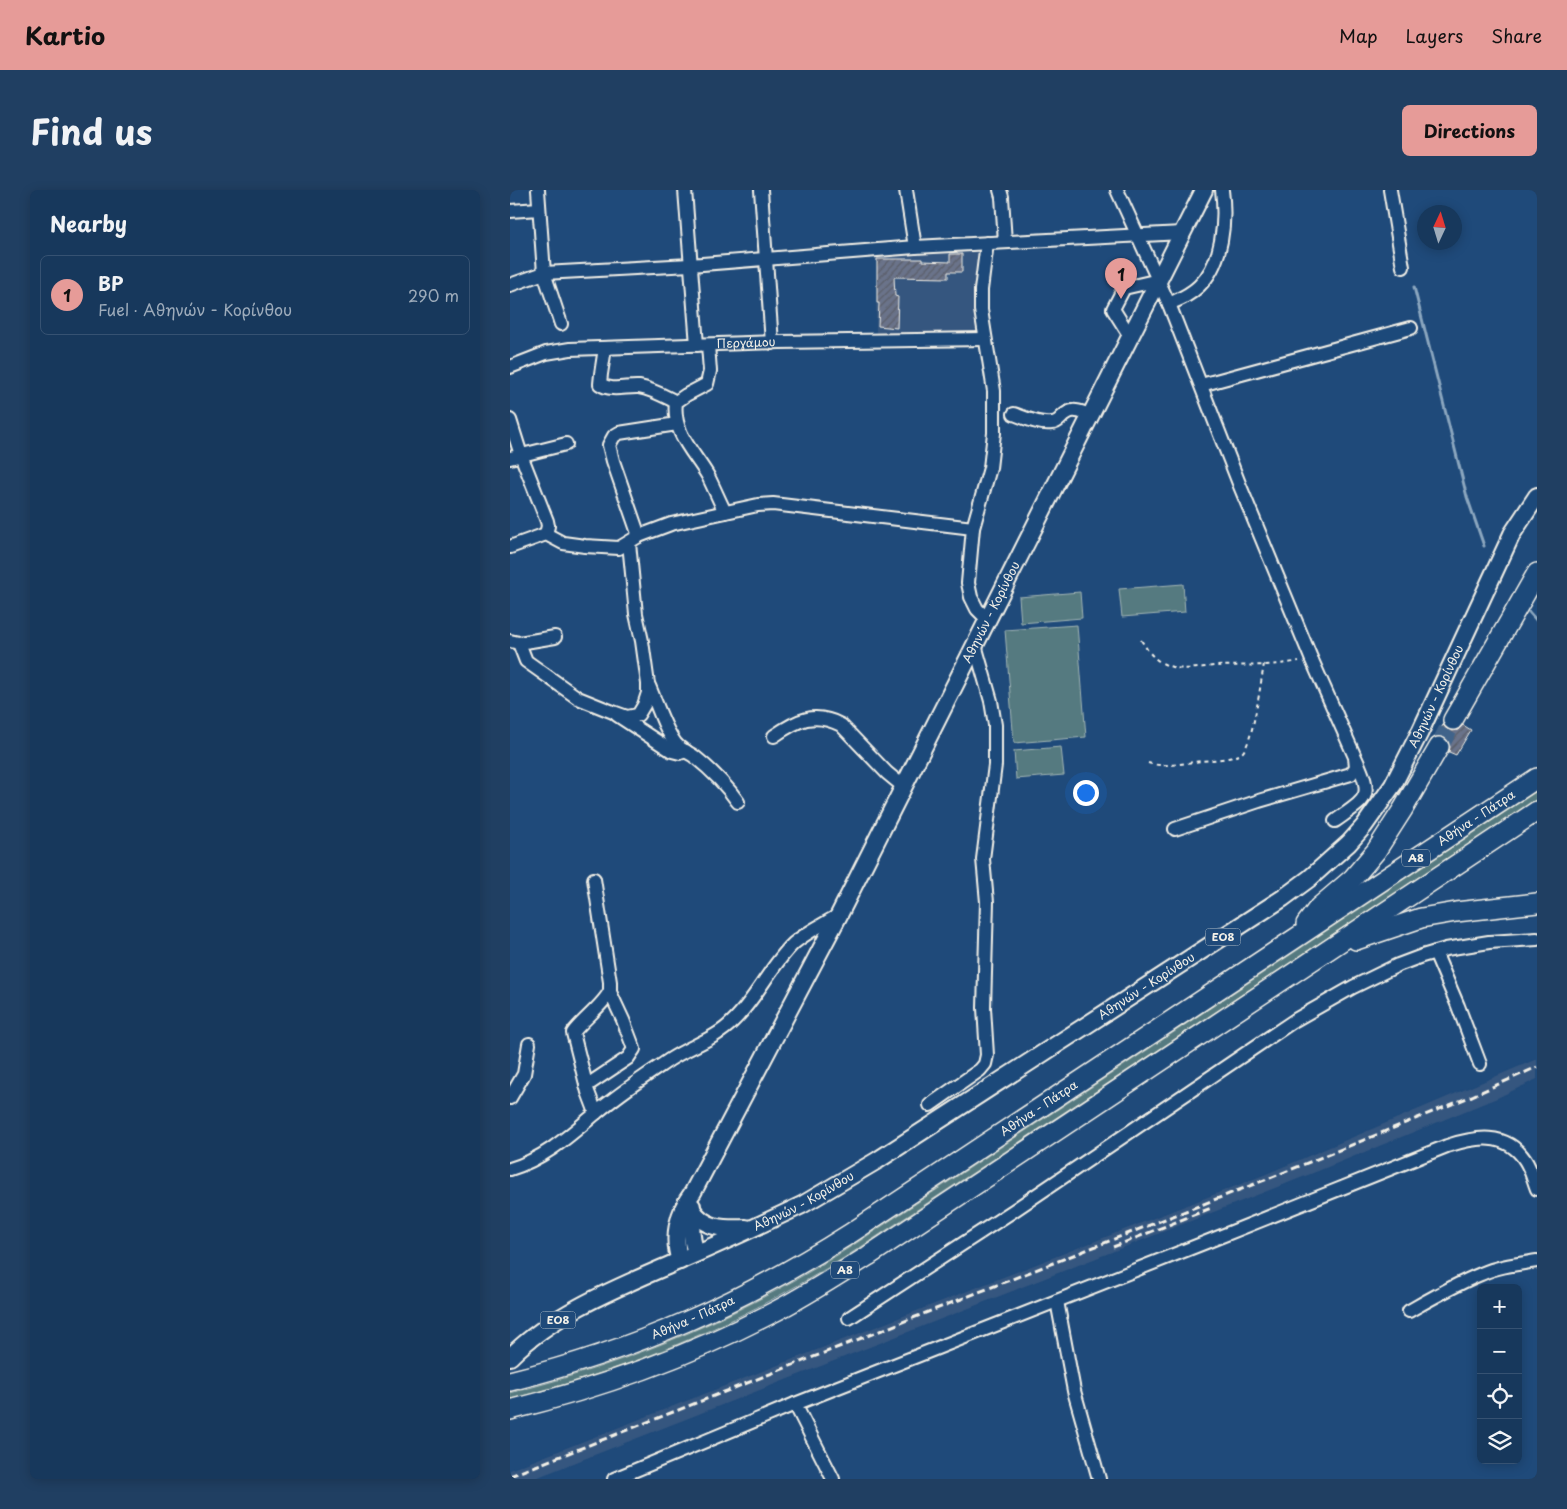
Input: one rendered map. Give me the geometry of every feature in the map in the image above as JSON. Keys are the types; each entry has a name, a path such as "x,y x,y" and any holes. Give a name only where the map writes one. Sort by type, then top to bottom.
{"highway":[{"path":"1453,720 1537,573"},
{"path":"1294,939 1320,907 1353,878 1376,851 1399,816 1439,747"},
{"name":"Αθήνα - Πάτρα","path":"510,1381 575,1363 654,1336 707,1314 780,1276 851,1233 1537,778"},
{"name":"Α8","path":"510,1410 584,1390 666,1362 719,1339 795,1300 876,1250 1537,811"},
{"path":"1329,950 1421,918 1537,903"}],"main road":[{"name":"Αθηνών - Κορίνθου","path":"680,1261 676,1244 676,1233 683,1208 839,915 1204,190"},
{"name":"Αθηνών - Κορίνθου","path":"512,1352 575,1309 802,1205 878,1160 1283,898 1334,858 1364,826 1393,785 1420,732 1512,534 1537,496"},
{"name":"Αθηνών - Κορίνθου","path":"693,1192 690,1225 691,1240 696,1253"},
{"path":"692,1208 697,1217 712,1226 753,1228"}],"street":[{"path":"538,190 544,273 561,324"},
{"path":"685,190 690,266 702,345 710,371 707,384 676,402 675,411 677,424 686,445 707,475 725,512"},
{"path":"761,190 772,343"},
{"path":"906,190 916,247"},
{"path":"1000,190 1005,242"},
{"path":"1117,190 1169,304 1240,486 1311,658 1362,771 1367,790 1365,797 1335,821"},
{"path":"1169,304 1191,293 1210,272 1218,254 1222,232 1224,205 1222,190"},
{"path":"1390,190 1403,267"},
{"path":"510,211 539,210"},
{"path":"510,285 544,273 690,266 916,247 1182,233"},
{"path":"988,244 981,290 981,310 994,391 994,432 990,468 973,528 968,583 976,609 988,620"},
{"path":"1130,336 1113,309 1120,295 1124,288 1158,280"},
{"path":"1201,385 1411,328"},
{"name":"Περγάμου","path":"510,367 546,353 570,349 985,339"},
{"path":"605,348 600,384 606,388 638,387 647,389 676,402"},
{"path":"1014,414 1050,424 1057,422 1071,410 1077,410 1090,415"},
{"path":"510,420 516,456 547,521 546,534"},
{"path":"555,637 514,642 531,666 578,698 628,717 638,715 648,693 648,684 636,614 634,540 609,445 614,436 619,433 677,424"},
{"path":"516,456 566,444"},
{"path":"510,547 546,534 563,543 619,548 671,524 758,505 781,504 973,528"},
{"path":"930,1105 980,1070 987,1055 984,1008 987,902 983,859 994,774 995,726 991,701 975,646"},
{"path":"648,684 669,732 678,746 709,770 738,802"},
{"path":"613,712 672,752 680,753 686,751"},
{"path":"774,736 804,719 826,718 841,724 887,773 904,787"},
{"path":"1175,829 1351,774 1356,767 1355,757"},
{"path":"586,1086 628,1058 634,1049 610,992 594,879"},
{"path":"510,1169 555,1147 596,1113 671,1059 724,1030 745,1008 768,975 795,943 839,915"},
{"path":"849,1318 1013,1211 1295,1020 1353,987 1398,965 1435,952 1488,942 1537,939"},
{"path":"1435,952 1480,1064"},
{"path":"596,1113 586,1086 573,1034 577,1027 590,1016 610,992"},
{"path":"511,1095 524,1074 529,1044"},
{"path":"614,1479 795,1404 1209,1242 1447,1146 1473,1139 1490,1139 1514,1148 1525,1161 1537,1189"},
{"path":"1409,1311 1482,1273 1537,1261"},
{"path":"1057,1301 1074,1391 1099,1479"},
{"path":"795,1404 833,1479"}],"path":[{"path":"1141,640 1153,658 1173,667 1198,668 1286,664 1311,658"},
{"path":"1148,763 1156,765 1186,763 1235,756 1243,752 1248,743 1257,707 1264,664"}],"shaded area":[{"path":"982,248 975,273 974,292 978,334 876,336 876,256"},
{"path":"1537,1059 1537,1079 1497,1098 1313,1173 533,1479 510,1479 510,1470 1264,1175"}],"green space":[{"path":"1183,584 1185,612 1122,617 1119,589"},
{"path":"1080,592 1082,618 1021,623 1019,597"},
{"path":"1077,625 1086,737 1014,743 1005,630"},
{"path":"1061,747 1064,775 1016,779 1014,751"},
{"path":"1537,791 1537,799 820,1273 735,1318 648,1356 603,1372 510,1399 510,1393 602,1366 690,1332 733,1313 817,1268"}],"building":[{"path":"950,254 962,254 962,272 948,272 948,278 894,277 895,296 898,297 897,328 878,326 877,259 922,259 922,261 950,262"},
{"path":"1443,725 1453,731 1458,730 1463,725 1471,730 1456,755 1449,752 1449,742 1445,738 1436,736"}],"waterway":[{"path":"1414,287 1467,497 1484,546"},
{"path":"1529,612 1537,621"}],"tunnel":[{"path":"1439,747 1453,720"}],"railway":[{"path":"510,1476 1280,1174 1472,1096 1537,1067"},
{"path":"1113,1247 1211,1208"}],"place":[{"name":"BP","path":"1121,299"}]}
